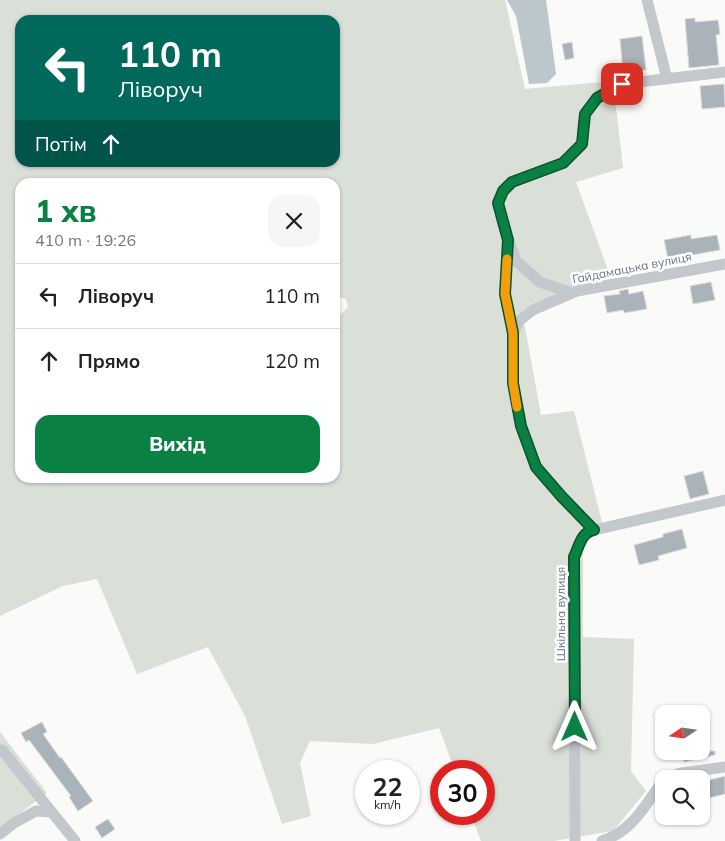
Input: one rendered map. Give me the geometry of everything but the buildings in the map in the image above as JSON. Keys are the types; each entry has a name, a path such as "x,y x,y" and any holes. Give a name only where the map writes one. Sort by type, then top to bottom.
{"street":[{"path":"647,0 667,78"},
{"path":"572,294 540,282 516,261 498,203 503,191 512,182 563,163 582,144 585,114 597,98 622,84 725,72"},
{"path":"508,240 505,294 513,333 513,383 521,426 536,467 594,530 725,500"},
{"name":"Гайдамацька вулиця","path":"513,333 519,320 533,310 572,294 725,264"},
{"name":"Шкільна вулиця","path":"575,841 574,557 583,537 594,530"},
{"path":"2,750 75,841"},
{"path":"703,770 725,767"},
{"path":"602,841 616,837 634,822 655,792"},
{"path":"0,834 14,823 36,811 52,812"}],"shaded area":[{"path":"0,0 505,0 525,89 613,81 623,168 576,182 612,281 522,311 541,415 574,411 603,526 583,538 583,637 634,639 631,771 646,791 613,831 554,841 481,841 475,825 495,825 495,760 451,760 439,728 373,744 310,741 300,763 311,816 282,824 245,716 208,647 137,674 97,579 63,586 0,616"},
{"path":"507,0 546,0 556,74 547,83 529,84 516,16"},
{"path":"0,732 47,793 0,828"}],"slow traffic":[{"path":"507,259 505,294 513,333 513,383 517,407"}],"route":[{"path":"575,727 574,557 583,537 594,530 536,467 521,426 513,383 513,333 505,294 508,240 498,203 503,191 512,182 563,163 582,144 585,114 597,98 622,84"}]}
